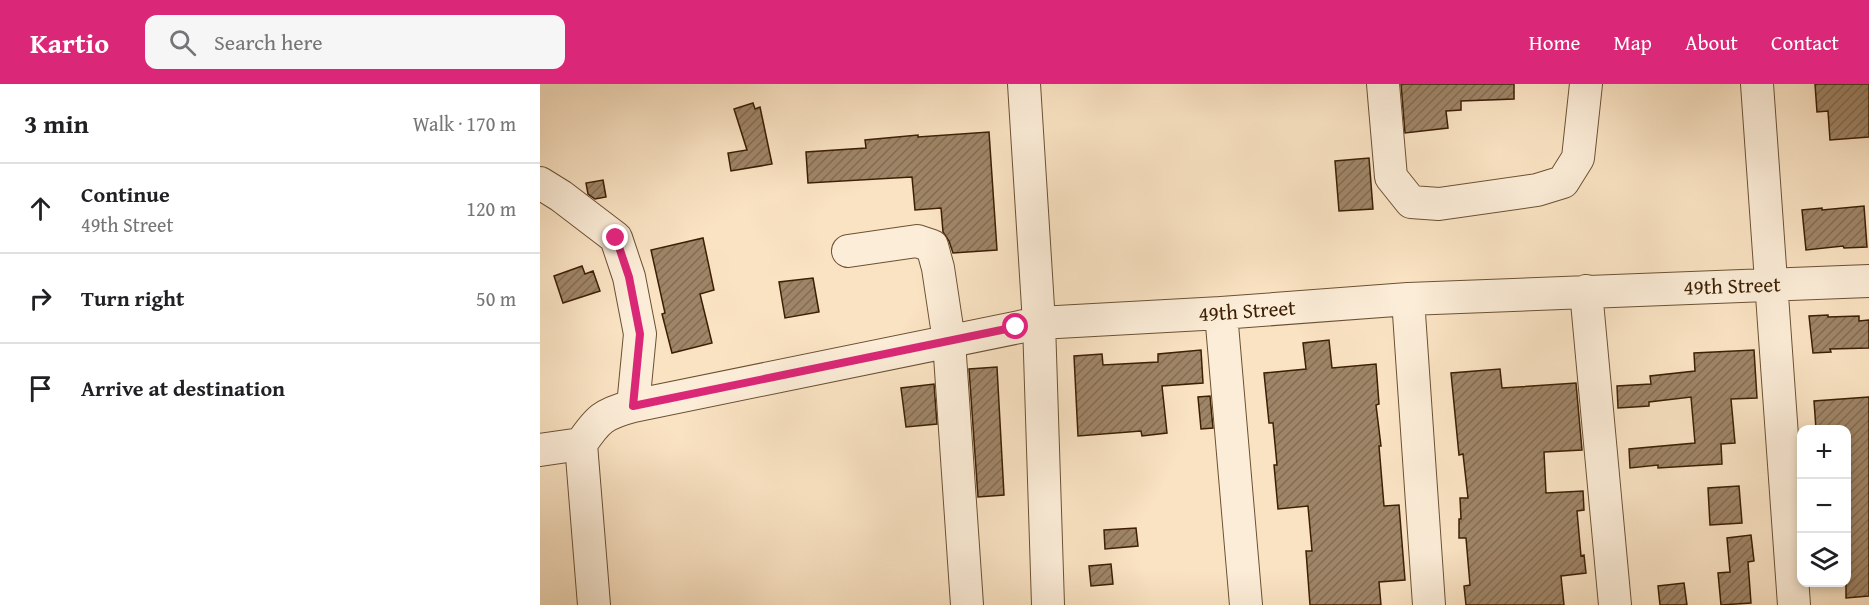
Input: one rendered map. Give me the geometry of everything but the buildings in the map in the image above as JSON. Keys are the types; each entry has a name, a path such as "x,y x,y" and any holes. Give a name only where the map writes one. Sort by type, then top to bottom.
{"street":[{"path":"1024,84 1039,323 1048,605"},
{"path":"1383,84 1391,177 1411,202 1438,204 1537,190 1563,182 1578,158 1586,84"},
{"path":"1757,84 1794,605"},
{"path":"540,183 616,238 629,277 640,334 633,406"},
{"path":"848,251 917,241 932,246 938,268 949,341 967,605"},
{"name":"49th Street","path":"582,444 595,423 611,412 633,406 1039,323 1221,313 1408,299 1869,281"},
{"path":"1586,291 1615,605"},
{"path":"1408,299 1429,605"},
{"path":"1221,313 1246,605"},
{"path":"540,450 582,444 589,599"}],"route":[{"path":"616,238 629,277 640,334 633,406 1016,327"}]}
